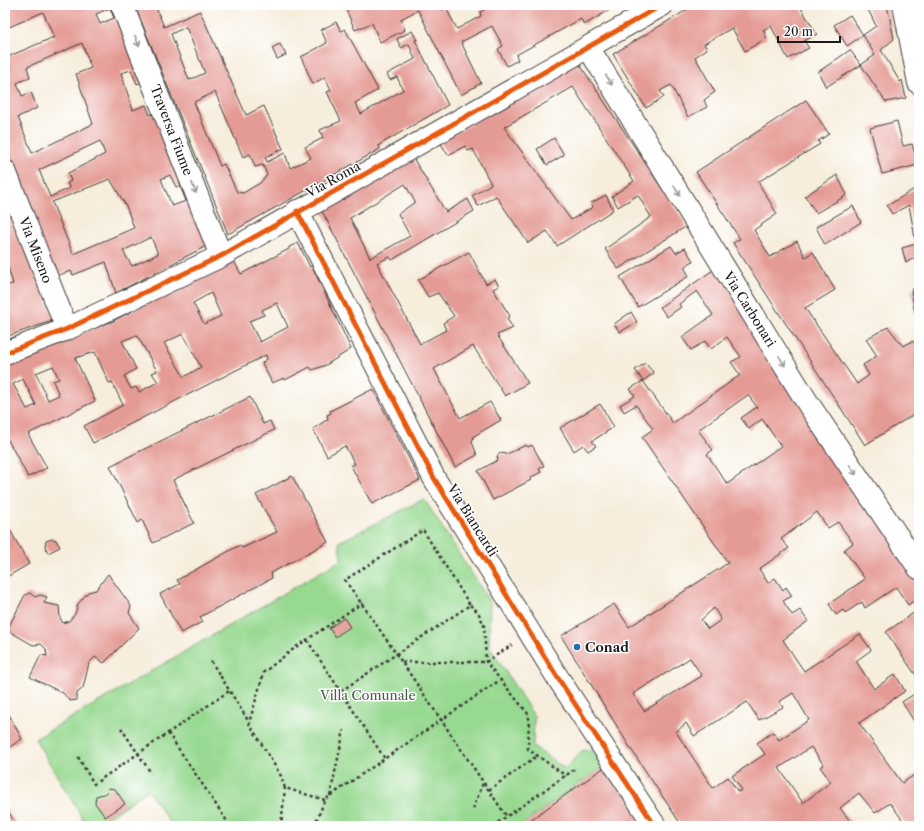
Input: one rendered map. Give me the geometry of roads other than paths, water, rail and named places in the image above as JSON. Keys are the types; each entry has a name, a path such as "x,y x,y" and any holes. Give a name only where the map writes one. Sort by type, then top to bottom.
{"street":[{"name":"Traversa Fiume","path":"122,5 221,256"},
{"name":"Via Roma","path":"5,353 67,329 221,256 662,5"},
{"path":"904,5 919,83"},
{"name":"Via Carbonari","path":"588,47 809,405 919,568"},
{"name":"Via Miseno","path":"5,171 67,329"},
{"name":"Via Biancardi","path":"298,211 434,478 531,633 655,826"}],"place":[{"name":"Conad","path":"577,647"}],"park label":[{"name":"Villa Comunale","path":"368,695"}]}
